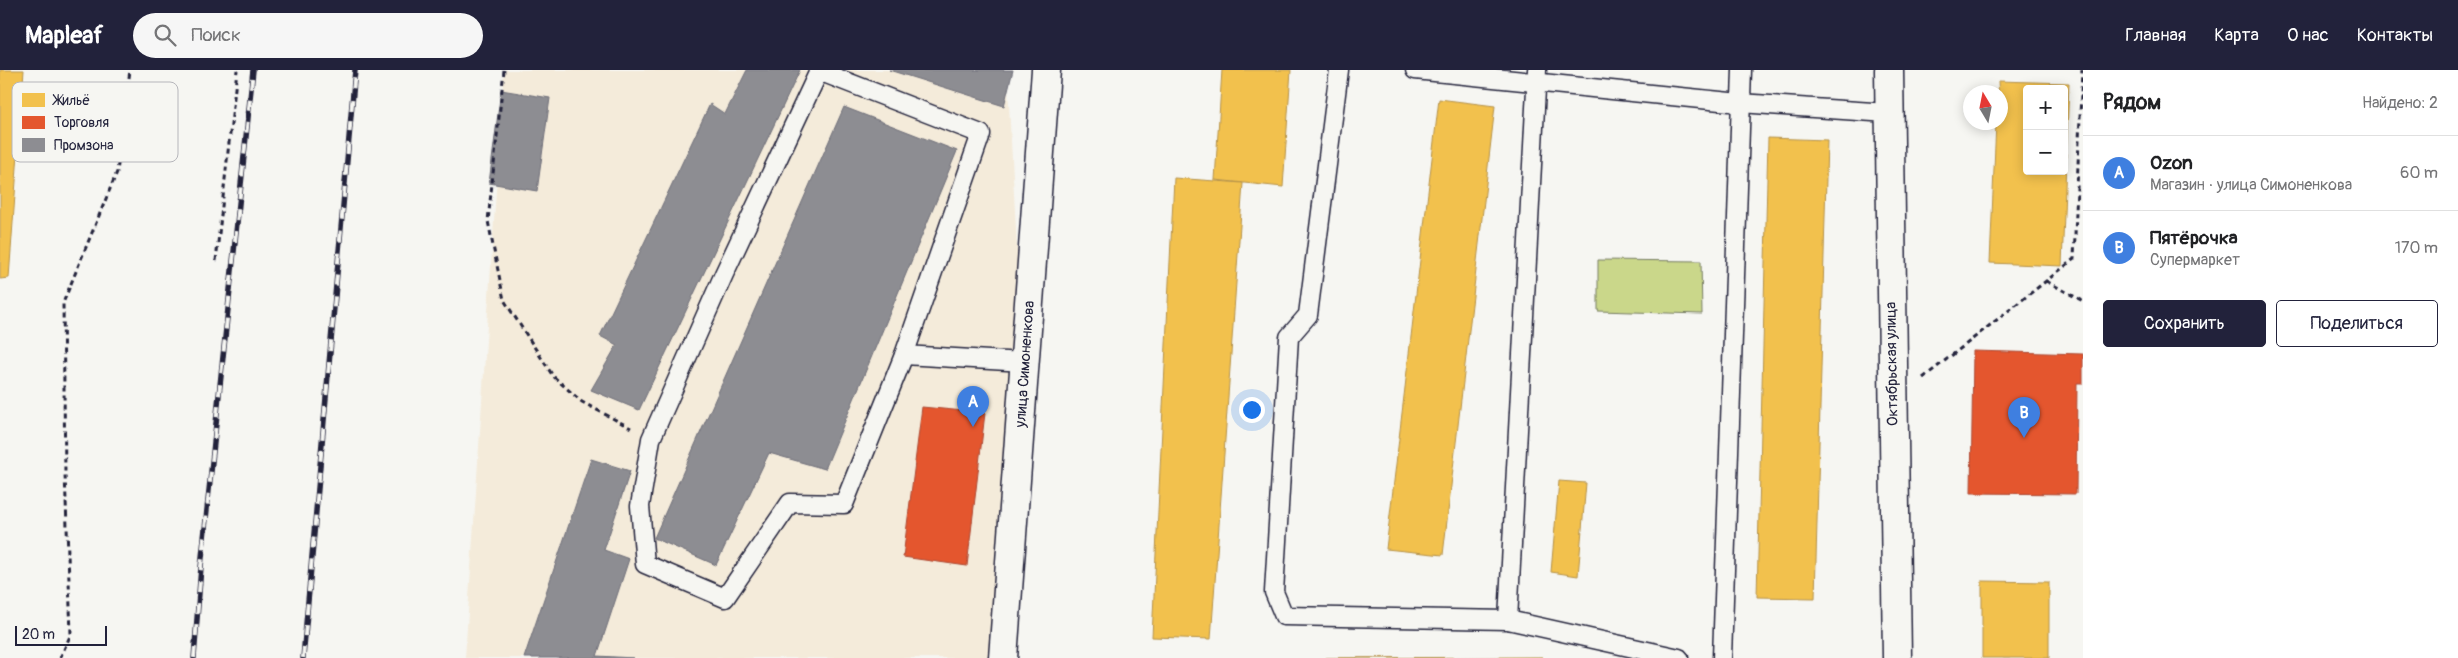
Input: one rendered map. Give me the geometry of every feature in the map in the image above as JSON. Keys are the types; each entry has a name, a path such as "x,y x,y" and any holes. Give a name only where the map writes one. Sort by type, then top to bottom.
{"street":[{"name":"улица Симоненкова","path":"1003,658 1046,70"},
{"name":"Октябрьская улица","path":"1889,70 1888,113 1897,658"}],"lane":[{"path":"1339,70 1308,316 1289,337 1274,592 1284,616 1508,620 1678,658"},
{"path":"1415,70 1536,76 1740,103 1888,113"},
{"path":"1722,658 1742,70"},
{"path":"819,71 981,134 904,355 844,504 790,503 725,598 645,564 640,506 651,439 724,274 819,71"},
{"path":"1508,620 1536,76"},
{"path":"904,355 1025,362"}],"path":[{"path":"216,261 237,70"},
{"path":"504,70 488,221 504,300 553,376 582,402 651,439"},
{"path":"1893,402 2074,259 2082,70"},
{"path":"60,658 71,634 65,474 63,303 117,172 118,162"},
{"path":"2046,281 2083,301"}],"shaded area":[{"path":"504,70 1007,70 1024,371 996,658 465,658"}],"green space":[{"path":"1598,260 1701,261 1702,314 1598,311"}],"building: Жильё":[{"path":"0,70 24,70 23,82 12,82 12,162 17,162 9,278 0,279"},
{"path":"1222,70 1291,70 1283,187 1215,180"},
{"path":"1998,81 2069,83 2068,109 2068,85 2023,85 2023,175 2065,175 2062,266 1990,263 1996,130 2008,130 2008,85 1998,85"},
{"path":"1439,99 1495,106 1443,555 1386,549"},
{"path":"1768,138 1827,140 1815,598 1757,597"},
{"path":"1174,178 1243,183 1211,639 1152,637"},
{"path":"1559,481 1586,483 1578,576 1551,572"},
{"path":"1982,581 2049,582 2049,658 1982,658"},
{"path":"1542,657 1542,658 1326,658"}],"building: Торговля":[{"path":"1973,351 2083,354 2083,383 2077,383 2076,494 1971,493"},
{"path":"922,407 985,413 967,566 903,557"}],"building: Промзона":[{"path":"747,70 800,70 639,410 591,390 617,345 600,336 710,104 725,114"},
{"path":"889,70 1013,70 1004,106"},
{"path":"501,90 550,98 537,191 489,183"},
{"path":"844,107 957,151 825,469 769,453 716,565 654,538"},
{"path":"591,459 630,471 604,550 629,559 597,656 634,658 524,658"}],"railway":[{"path":"194,658 201,567 253,70"},
{"path":"303,658 355,70"}],"place":[{"name":"Ozon","path":"973,427"},
{"name":"Пятёрочка","path":"2024,438"}]}
